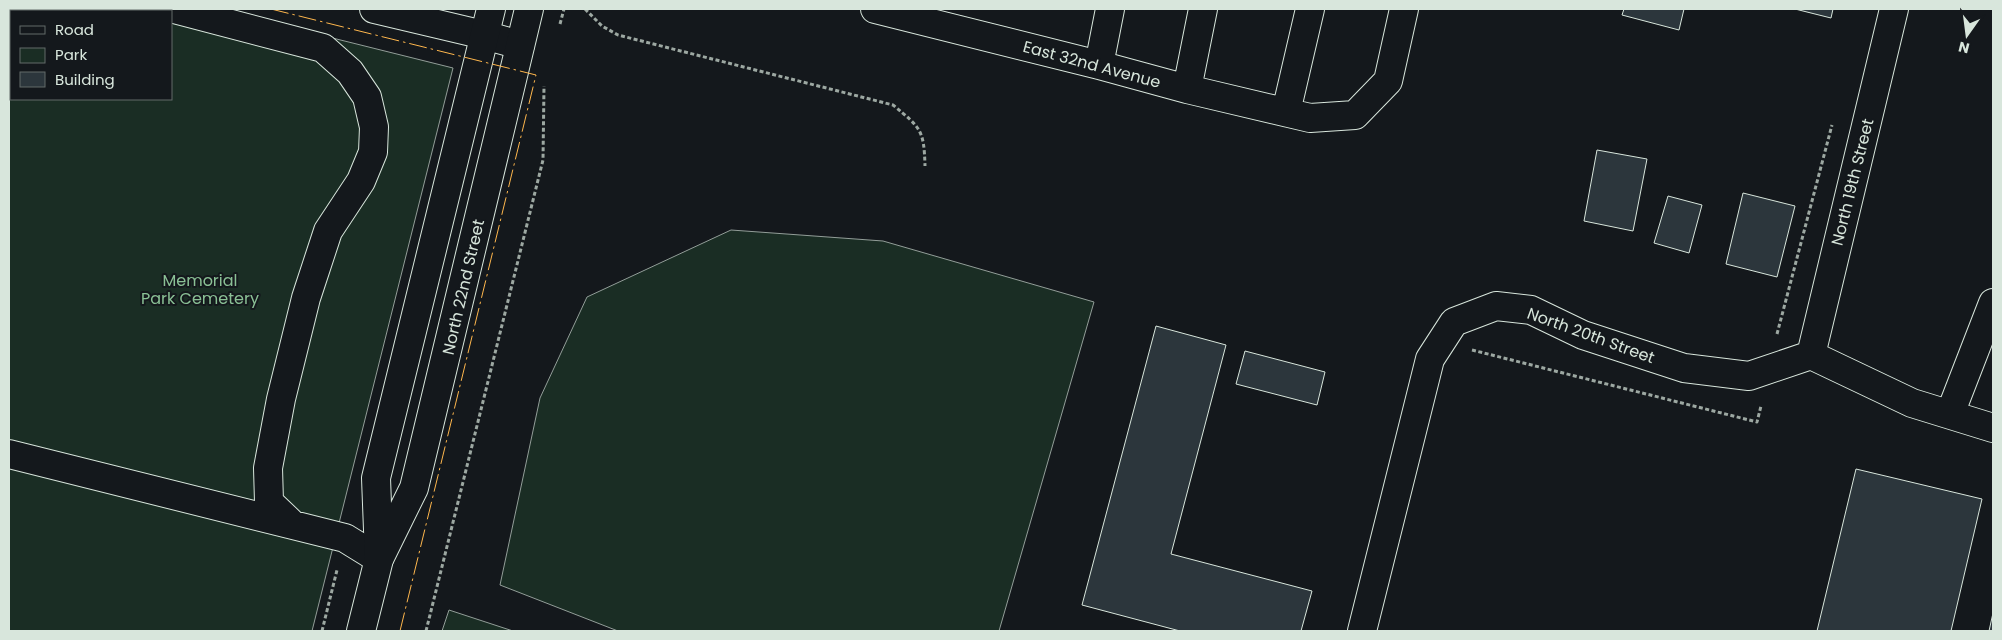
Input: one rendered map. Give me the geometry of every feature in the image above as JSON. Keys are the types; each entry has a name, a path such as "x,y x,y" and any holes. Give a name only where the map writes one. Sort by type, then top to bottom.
{"street":[{"path":"174,9 323,48 350,72 367,97 374,127 373,152 361,181 328,231 306,298 281,399 268,468 269,502 292,524"},
{"path":"374,9 520,45"},
{"name":"North 22nd Street","path":"379,558 376,478 491,9"},
{"name":"North 22nd Street","path":"361,631 379,558 414,488 529,9"},
{"name":"East 32nd Avenue","path":"875,9 1187,89 1298,115"},
{"path":"1099,65 1110,9"},
{"path":"1187,89 1203,9"},
{"path":"1310,9 1298,115 1355,115 1388,81 1404,9"},
{"name":"North 19th Street","path":"1811,355 1894,9"},
{"path":"1950,414 1993,303"},
{"name":"North 20th Street","path":"1362,631 1430,360 1454,322 1496,306 1531,310 1583,335 1684,368 1749,376 1811,355"},
{"path":"1811,355 1912,403 1993,428"},
{"path":"9,454 345,538 379,558"}],"path":[{"path":"559,28 564,9"},
{"path":"585,9 602,26 618,35 893,105 914,122 924,139 926,166"},
{"path":"426,631 543,160 544,85"},
{"path":"1471,349 1757,422 1832,123"}],"green space":[{"name":"Memorial Park Cemetery","path":"9,9 216,9 453,68 312,631 9,631"},
{"path":"731,230 883,241 1094,302 999,631 618,631 500,585 540,398 587,297"},
{"path":"449,610 513,631 442,631"}],"building":[{"path":"1624,9 1684,9 1679,30 1622,15"},
{"path":"1795,9 1833,9 1831,18"},
{"path":"1597,150 1647,159 1633,231 1584,221"},
{"path":"1743,193 1795,206 1777,277 1726,264"},
{"path":"1668,196 1702,205 1689,253 1654,243"},
{"path":"1156,326 1226,345 1171,554 1312,591 1301,631 1180,631 1082,605"},
{"path":"1245,351 1325,372 1317,405 1236,384"},
{"path":"1856,469 1982,499 1951,631 1817,631"},
{"path":"1993,613 1993,631 1989,631"}],"power":[{"path":"271,9 536,75 400,631"}]}
